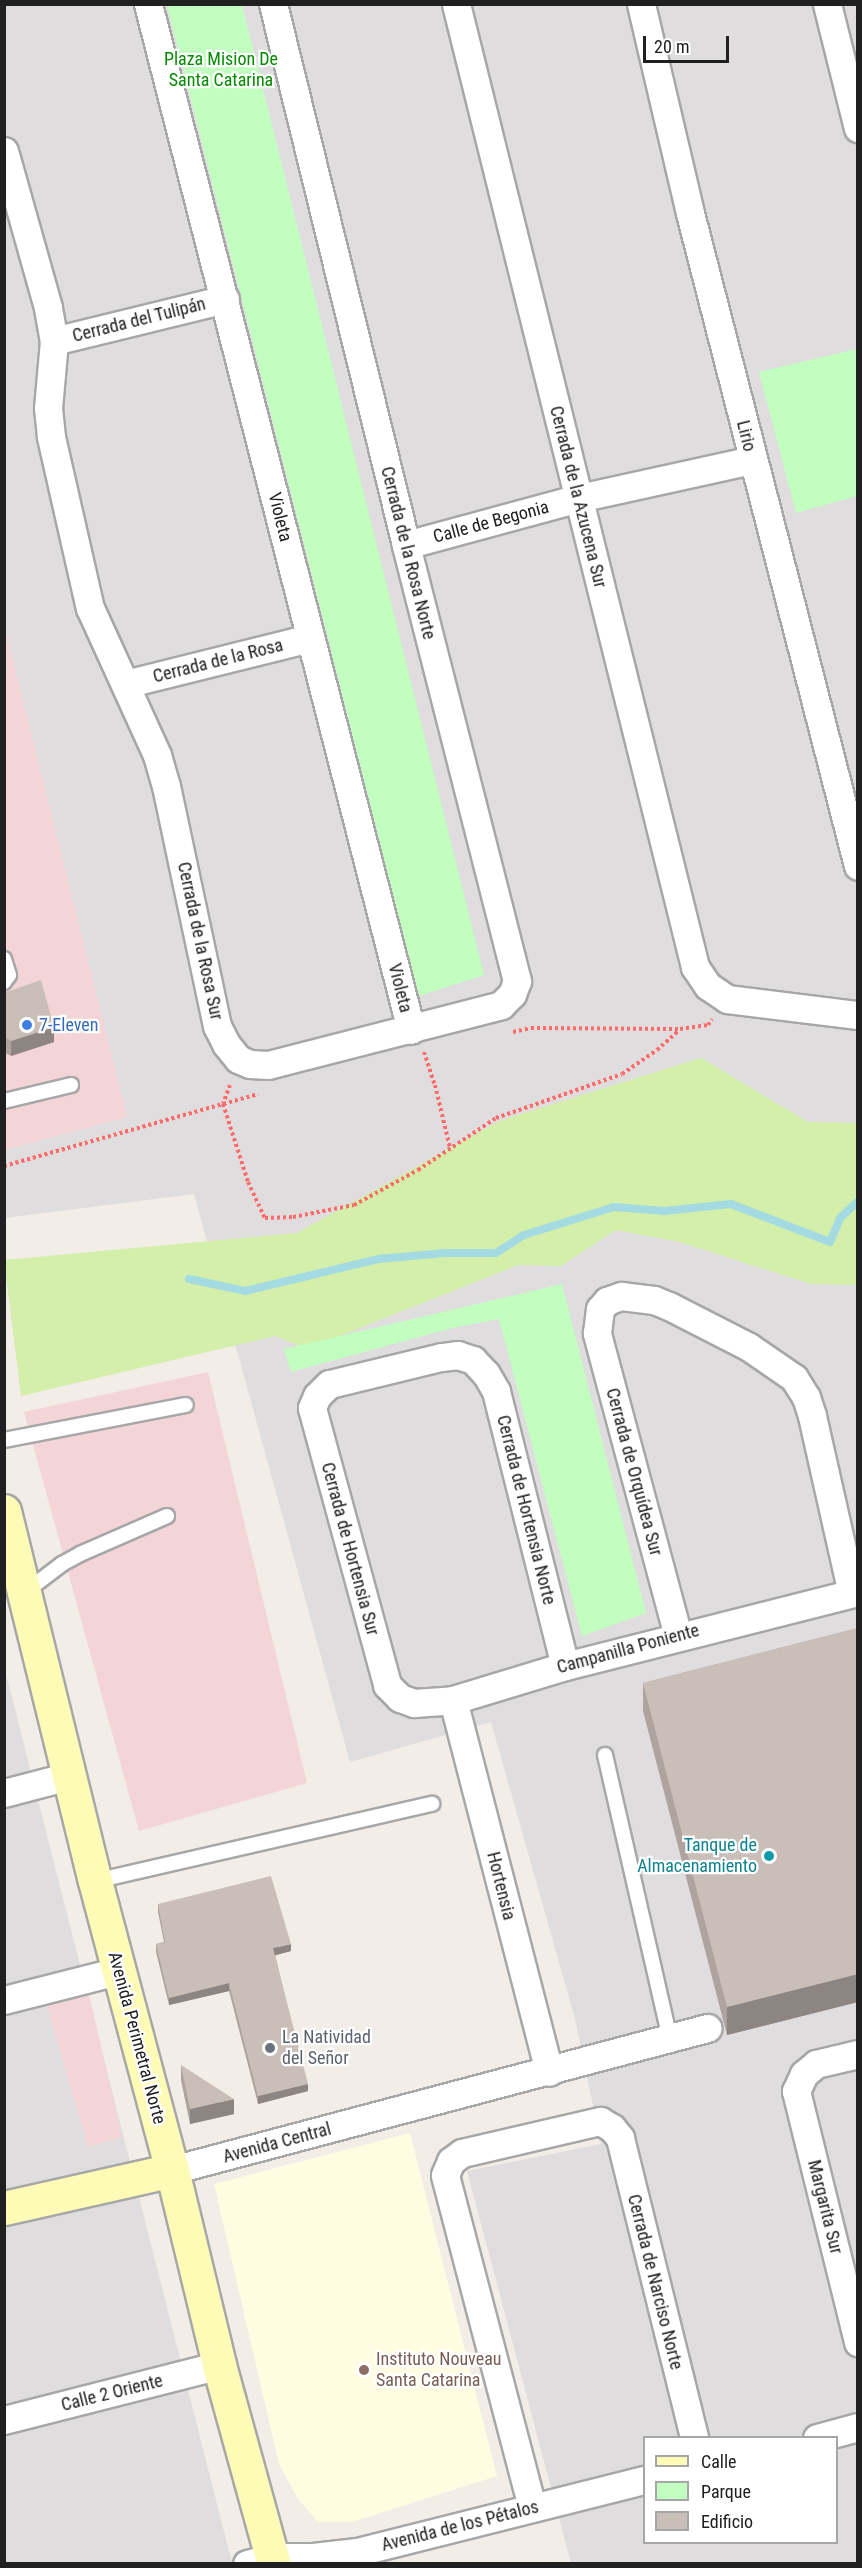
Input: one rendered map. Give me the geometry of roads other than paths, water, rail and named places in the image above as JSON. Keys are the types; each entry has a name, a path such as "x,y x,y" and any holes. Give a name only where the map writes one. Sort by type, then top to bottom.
{"street":[{"name":"Violeta","path":"148,4 411,1030"},
{"name":"Cerrada de la Rosa Norte","path":"273,4 406,545 517,981 512,994 501,1005 411,1030"},
{"name":"Cerrada de la Azucena Sur","path":"456,4 695,967 718,993 858,1015"},
{"name":"Lirio","path":"641,4 752,460 858,866"},
{"path":"827,4 858,128"},
{"name":"Cerrada de la Rosa Sur","path":"4,151 48,308 54,341 48,408 51,437 90,608 157,755 166,786 218,1026 226,1044 238,1059 250,1064 268,1065 411,1030"},
{"name":"Cerrada del Tulipán","path":"54,341 225,299"},
{"name":"Calle de Begonia","path":"406,545 579,498 752,460"},
{"name":"Cerrada de la Rosa","path":"125,684 310,638"},
{"name":"Cerrada de Orquídea Sur","path":"678,1636 597,1333 600,1309 608,1301 621,1296 654,1300 749,1347 794,1378 806,1397 812,1416 855,1592"},
{"name":"Cerrada de Hortensia Sur","path":"400,1698 387,1685 312,1408 318,1396 329,1384 441,1357 458,1355 473,1360"},
{"name":"Cerrada de Hortensia Norte","path":"473,1360 486,1374 496,1391 565,1666"},
{"name":"Avenida Perimetral Norte","path":"4,1511 14,1596 69,1776 118,1971 172,2170 265,2561"},
{"name":"Campanilla Poniente","path":"400,1698 414,1703 453,1700 565,1666 855,1592"},
{"name":"Hortensia","path":"453,1700 549,2072"},
{"path":"4,1793 69,1776"},
{"path":"4,2000 118,1971"},
{"name":"Avenida Central","path":"4,2208 172,2170 549,2072 707,2028"},
{"name":"Margarita Sur","path":"858,2054 816,2064 804,2074 796,2091 858,2342"},
{"name":"Cerrada de Narciso Norte","path":"532,2507 445,2175 452,2161 462,2153 600,2121 612,2128 620,2138 694,2436"},
{"name":"Calle 2 Oriente","path":"4,2420 219,2365"},
{"path":"824,2436 858,2427"},
{"name":"Avenida de los Pétalos","path":"265,2561 357,2552 643,2480"}],"lane":[{"path":"4,959 9,975 4,982"},
{"path":"4,1101 71,1085"},
{"path":"4,1440 186,1405"},
{"path":"14,1596 80,1554 167,1516"},
{"path":"604,1755 670,2038"},
{"path":"95,1881 432,1804"}],"waterway":[{"path":"189,1279 245,1291 378,1259 445,1253 496,1253 524,1235 614,1207 665,1211 731,1204 830,1242 840,1218 858,1201"}],"place":[{"name":"7-Eleven","path":"27,1025"},
{"name":"Tanque de Almacenamiento","path":"769,1856"},
{"name":"La Natividad del Señor","path":"270,2048"},
{"name":"Instituto Nouveau Santa Catarina","path":"364,2370"}],"park label":[{"name":"Plaza Mision De Santa Catarina","path":"221,70"}]}
